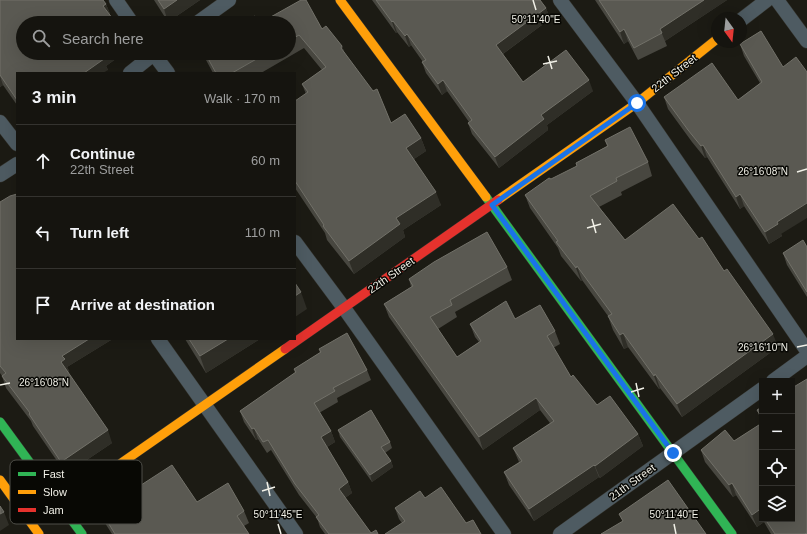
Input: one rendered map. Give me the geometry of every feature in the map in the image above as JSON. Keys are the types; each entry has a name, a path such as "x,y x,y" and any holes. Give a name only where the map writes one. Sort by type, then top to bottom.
{"street":[{"path":"116,0 127,16"},
{"path":"207,16 229,0"},
{"path":"340,0 492,205 732,534"},
{"path":"560,0 637,103 807,351"},
{"path":"747,15 767,0"},
{"path":"777,0 807,41"},
{"name":"22th Street","path":"126,460 637,103 711,44"},
{"path":"131,72 146,60"},
{"path":"159,60 167,72"},
{"path":"0,122 16,143"},
{"path":"0,175 16,165"},
{"path":"296,243 344,308 504,534"},
{"path":"159,340 296,534"},
{"path":"777,378 807,356"},
{"name":"21th Street","path":"560,534 759,391"},
{"path":"0,422 28,460"},
{"path":"0,480 10,494"},
{"path":"32,524 39,534"},
{"path":"75,524 82,534"}],"building":[{"path":"0,0 103,0 106,4 103,6 111,16 16,16 16,60 103,60 85,72 16,72 16,99 0,75"},
{"path":"158,0 177,0 164,9"},
{"path":"301,0 306,0 322,29 326,26 342,46 341,48 373,91 377,89 391,123 405,114 421,138 406,148 436,192 396,218 400,224 349,261 323,226 324,225 296,183 296,100 308,92 302,84 326,67 299,35 296,37 296,16 272,16"},
{"path":"376,0 540,0 546,8 496,45 523,82 566,50 589,80 541,115 544,119 495,157 468,123 472,120 443,80 438,84 422,62 426,60 407,34 405,36 393,21 392,22"},
{"path":"599,0 704,0 660,29 662,33 634,48 624,29 620,32"},
{"path":"761,31 783,67 796,57 807,72 807,203 777,222 778,224 765,232 740,194 736,197 703,145 701,146 688,130 664,97 712,63 738,100 762,82 742,48 747,48 747,40"},
{"path":"209,60 255,60 234,72 215,72"},
{"path":"630,127 648,162 616,178 617,181 590,196 625,240 673,204 699,239 702,237 724,271 727,269 773,334 677,404 655,374 654,376 623,333 620,335 608,316 612,314 577,266 576,268 556,242 558,241 525,195 549,178 551,179 577,166 576,163 608,146 605,140"},
{"path":"16,194 16,340 87,340 62,356 65,359 61,362 108,430 64,460 60,460 29,414 30,413 2,376 6,373 0,366 0,202"},
{"path":"487,232 507,267 450,300 452,305 430,317 457,357 481,341 470,324 506,301 515,319 540,305 555,331 547,336 571,377 573,375 597,405 610,396 638,434 595,466 594,465 529,509 504,472 522,461 513,448 554,421 536,398 479,437 384,304 413,286 409,279 434,262"},
{"path":"803,240 807,247 807,292 783,253"},
{"path":"296,284 301,292 296,295"},
{"path":"347,333 367,370 333,388 335,391 314,403 331,431 321,437 348,482 339,489 371,533 376,530 378,534 329,534 316,517 319,515 295,484 268,440 263,442 240,411 296,372 294,369 321,352 319,349"},
{"path":"190,340 226,340 200,356"},
{"path":"807,379 807,534 775,534 767,522 795,522 795,386"},
{"path":"371,410 390,442 381,447 391,461 370,475 338,430"},
{"path":"759,425 759,510 752,515 732,483 729,485 701,450 725,430 734,441"},
{"path":"172,465 197,502 228,483 244,511 237,516 249,534 115,534 109,524 142,524 142,484"},
{"path":"668,480 706,534 601,534 623,521 619,514"},
{"path":"441,487 466,523 473,520 481,534 385,534 405,521 395,508 420,491 425,498"},
{"path":"0,506 4,512 0,514"}],"traffic: fast":[{"path":"486,197 732,534"},
{"path":"0,422 28,460"},
{"path":"75,524 82,534"}],"traffic: slow":[{"path":"340,0 486,197"},
{"path":"498,200 637,103 711,44"},
{"path":"126,460 285,349"},
{"path":"0,480 10,494"},
{"path":"32,524 39,534"}],"traffic: jam":[{"path":"285,349 498,200"}],"route":[{"path":"637,103 492,205 673,453"}]}
